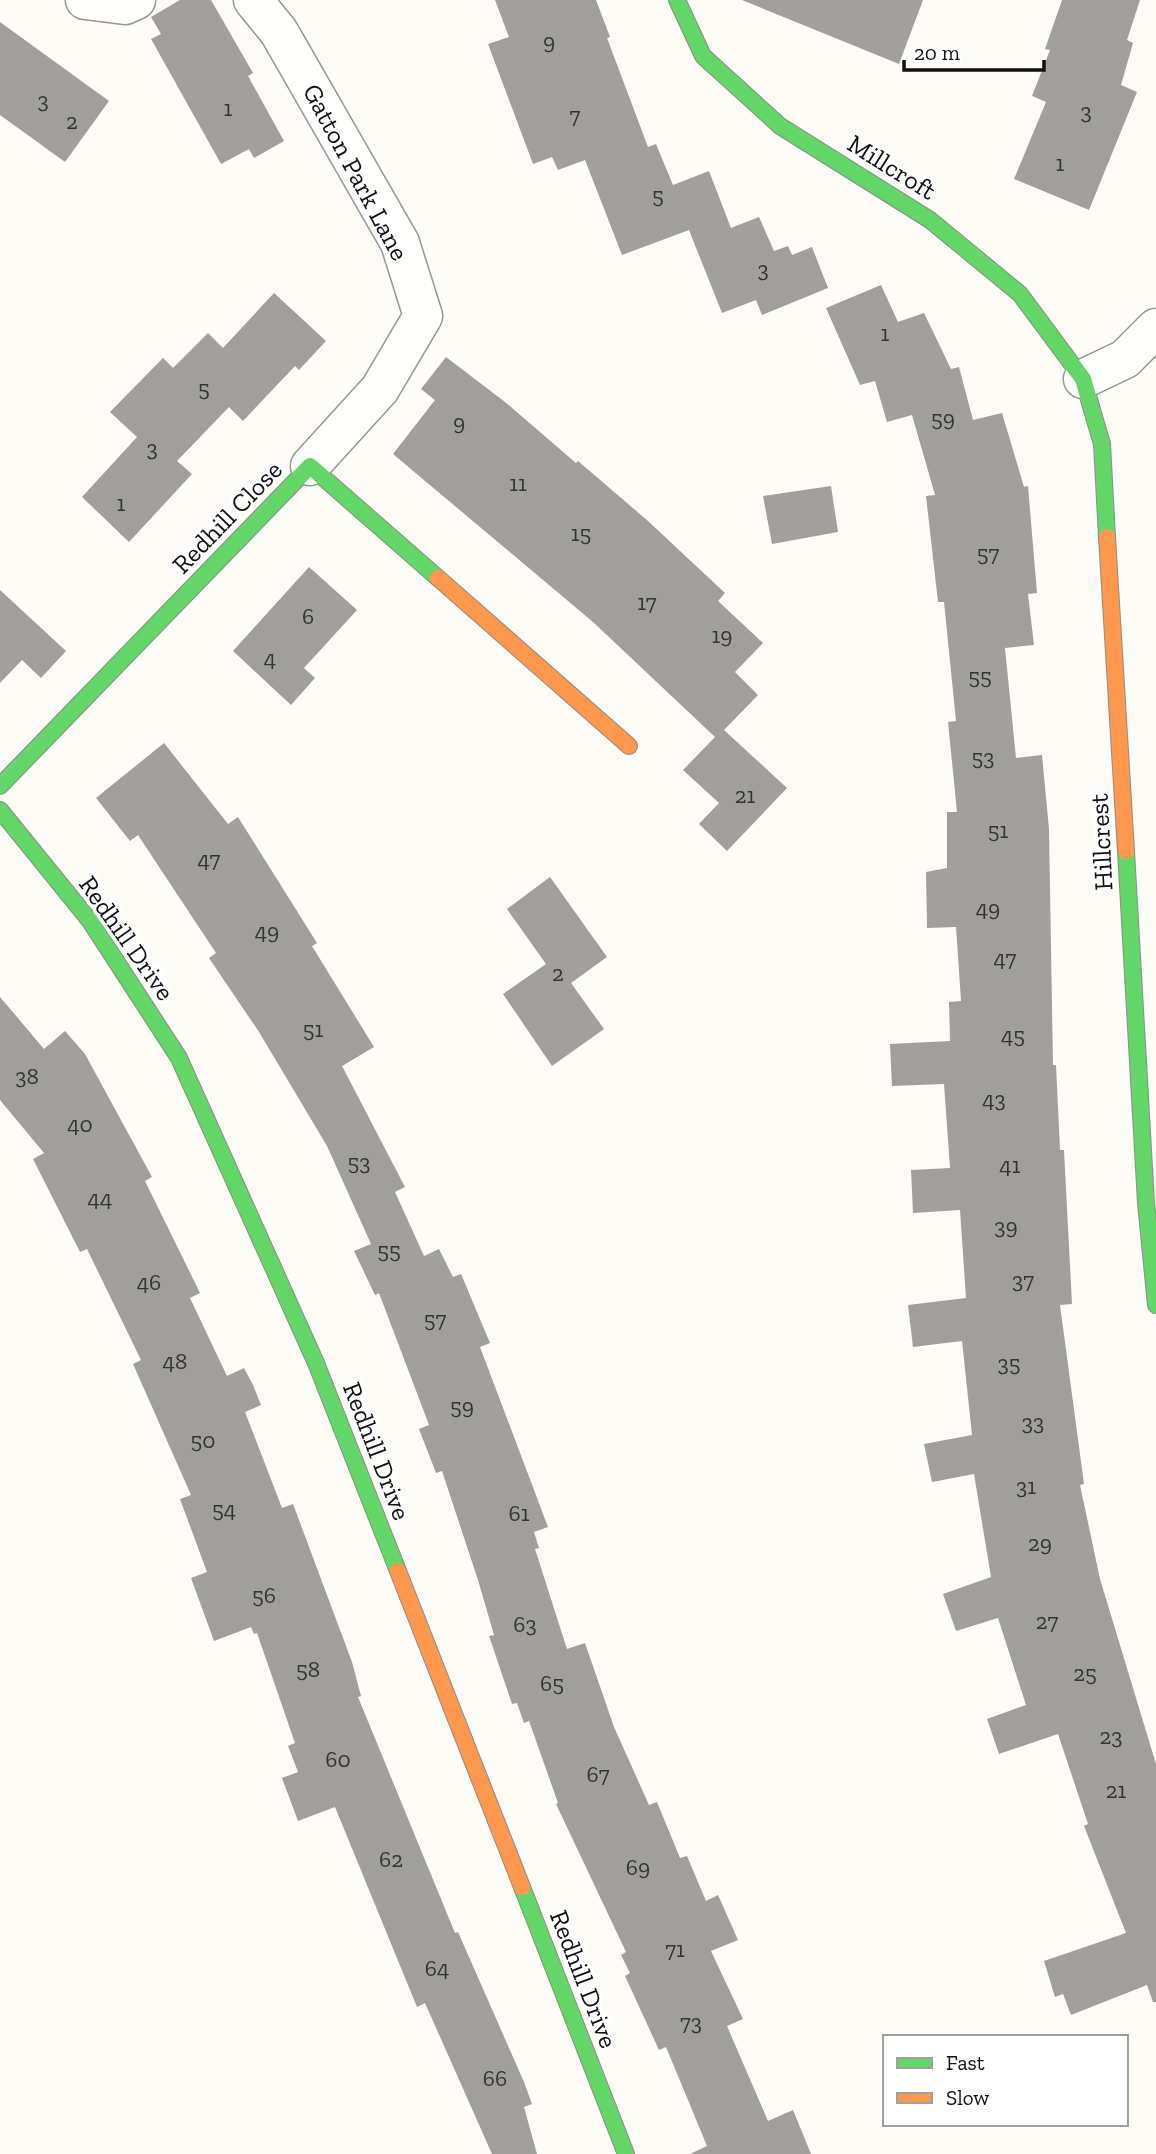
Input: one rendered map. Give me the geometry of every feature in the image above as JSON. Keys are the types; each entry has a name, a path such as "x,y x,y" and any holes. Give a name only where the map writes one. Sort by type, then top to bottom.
{"street":[{"path":"85,0 125,5 136,0"},
{"name":"Gatton Park Lane","path":"253,0 279,32 400,243 423,316 380,389 310,466"},
{"name":"Millcroft","path":"677,0 703,56 780,126 930,220 1020,294 1083,379"},
{"path":"1083,379 1125,359 1156,328"},
{"name":"Hillcrest","path":"1083,379 1102,444 1145,1189 1156,1304"},
{"name":"Redhill Close","path":"0,786 310,466 629,746"},
{"name":"Redhill Drive","path":"0,810 90,921 179,1058 316,1363 626,2154"}],"building":[{"path":"180,0 211,0 253,73 248,76 284,141 254,158 249,149 221,164 151,39 161,34 151,17"},
{"path":"495,0 596,0 610,37 607,38 648,147 656,144 673,185 709,171 731,228 759,217 774,251 788,246 792,255 812,247 828,288 762,315 756,300 722,313 689,230 622,255 585,160 558,170 552,157 533,164 488,44 509,37"},
{"path":"742,0 923,0 899,64"},
{"path":"1062,0 1140,0 1127,40 1133,43 1121,85 1137,92 1089,210 1014,179 1046,102 1032,96 1050,50 1045,49"},
{"path":"0,22 109,101 65,162 0,115"},
{"path":"881,285 898,322 924,313 951,369 959,367 973,420 1002,413 1024,487 1028,486 1037,593 1028,594 1034,645 1005,648 1016,758 1042,755 1049,829 1053,1065 1056,1065 1060,1150 1064,1150 1072,1304 1060,1305 1084,1484 1080,1485 1100,1579 1156,1764 1156,2002 1153,2002 1147,1985 1071,2015 1063,1994 1055,1997 1044,1961 1126,1933 1084,1826 1088,1824 1058,1734 999,1754 987,1719 1026,1705 998,1618 956,1631 943,1594 991,1577 974,1474 932,1482 924,1444 972,1435 962,1341 913,1347 908,1305 966,1298 960,1210 913,1213 911,1170 950,1168 944,1084 892,1086 890,1044 950,1041 949,1002 961,1001 956,927 927,928 926,872 947,868 947,812 957,812 948,722 956,721 944,602 938,602 926,496 935,495 912,415 887,422 875,381 860,385 826,308"},
{"path":"274,293 326,341 299,370 295,366 243,421 229,407 177,461 192,474 129,542 82,497 137,437 110,412 163,358 173,368 208,333 223,348"},
{"path":"446,357 505,402 576,463 578,461 648,521 725,593 718,601 763,643 735,672 758,695 724,730 787,788 727,851 699,824 719,803 683,770 715,737 593,622 393,454 435,400 421,389"},
{"path":"831,486 838,532 772,544 763,496"},
{"path":"309,567 357,610 304,668 315,678 291,705 233,651"},
{"path":"0,590 66,651 41,678 22,660 0,683"},
{"path":"164,743 228,824 238,817 317,943 312,946 374,1047 342,1066 405,1187 395,1192 424,1256 439,1249 453,1277 461,1274 490,1343 480,1347 548,1527 534,1532 539,1548 535,1549 567,1649 585,1643 614,1727 649,1805 657,1802 680,1858 687,1856 706,1901 718,1895 738,1940 711,1951 743,2019 727,2026 768,2121 793,2110 811,2154 690,2154 707,2146 666,2047 659,2050 625,1976 630,1973 621,1955 626,1952 556,1804 558,1803 529,1721 524,1723 517,1703 512,1704 489,1636 494,1635 478,1580 442,1471 436,1473 419,1429 429,1425 379,1293 375,1295 354,1251 371,1244 327,1146 259,1032 209,958 216,953 138,835 130,841 96,798"},
{"path":"550,877 607,957 571,983 604,1029 552,1066 503,994 546,964 507,909"},
{"path":"0,997 44,1049 65,1031 85,1054 152,1177 145,1181 200,1293 190,1298 227,1376 244,1368 253,1385 261,1405 245,1412 282,1508 293,1504 352,1662 361,1696 358,1697 455,1933 458,1932 524,2082 532,2104 524,2107 537,2154 492,2154 425,2003 417,2007 335,1807 298,1821 282,1778 298,1772 288,1746 295,1743 257,1633 254,1634 251,1627 214,1641 191,1578 207,1572 180,1499 191,1495 133,1364 141,1360 87,1249 80,1252 33,1159 44,1153 0,1100"}],"traffic: fast":[{"path":"677,0 703,56 780,126 930,220 1020,294 1083,379 1102,444 1107,537"},
{"path":"0,786 310,466 438,578"},
{"path":"0,810 90,921 179,1058 316,1363 398,1571"},
{"path":"1126,851 1146,1203 1156,1305"},
{"path":"522,1887 626,2154"}],"traffic: slow":[{"path":"1107,537 1126,851"},
{"path":"438,578 629,746"},
{"path":"398,1571 522,1887"}]}
